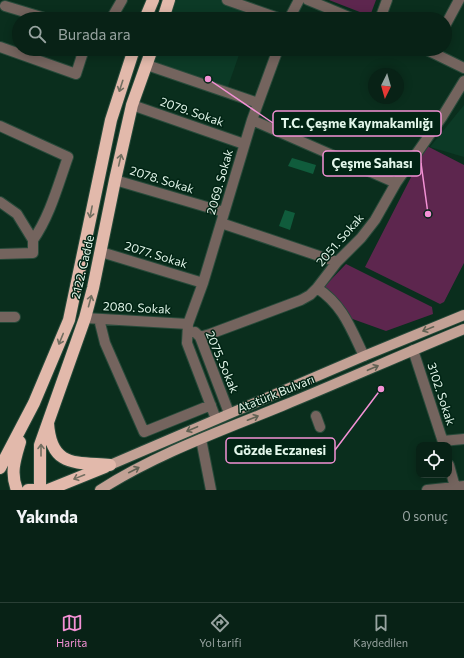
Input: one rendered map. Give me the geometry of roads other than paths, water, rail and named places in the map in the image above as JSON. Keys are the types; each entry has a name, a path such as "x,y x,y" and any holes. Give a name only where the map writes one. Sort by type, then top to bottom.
{"highway":[{"path":"148,12 153,0"},
{"path":"165,12 169,0"},
{"name":"2122. Cadde","path":"0,468 34,403 69,320 111,120 132,56"},
{"name":"2122. Cadde","path":"39,490 40,445 73,356 85,318 101,252 132,105 150,56"},
{"path":"17,490 13,471 15,457 34,403"},
{"path":"48,421 49,435 52,443 62,457 69,462 110,465"},
{"path":"39,490 110,465"}],"main road":[{"name":"Atatürk Bulvarı","path":"110,465 229,413 464,315"},
{"name":"Atatürk Bulvarı","path":"100,490 132,471 201,439 308,396 464,329"}],"street":[{"path":"115,12 122,0"},
{"path":"227,0 261,12"},
{"path":"293,12 299,0"},
{"path":"308,0 337,12"},
{"path":"383,12 387,0"},
{"path":"452,13 459,0"},
{"path":"5,7 23,12"},
{"path":"0,47 12,51"},
{"path":"25,56 76,74 82,56"},
{"name":"2069. Sokak","path":"216,419 187,343 188,324 203,283 244,144 275,56"},
{"path":"441,56 464,68"},
{"path":"147,65 258,104"},
{"name":"2051. Sokak","path":"200,337 301,300 310,295 361,238 375,220 396,183 442,117 464,81"},
{"name":"2079. Sokak","path":"132,105 244,144"},
{"path":"252,120 396,183"},
{"path":"0,126 68,157 40,230 33,240"},
{"name":"2078. Sokak","path":"115,180 224,212"},
{"path":"0,202 17,214 33,240 33,253 0,254"},
{"path":"221,223 338,262"},
{"name":"2077. Sokak","path":"101,252 203,283"},
{"path":"317,288 331,298 341,310 364,356"},
{"path":"0,317 15,317"},
{"name":"2080. Sokak","path":"85,318 188,324"},
{"path":"99,319 105,343 144,432 211,405"},
{"name":"2075. Sokak","path":"188,324 200,337 229,413"},
{"name":"3102. Sokak","path":"413,350 443,442"},
{"path":"316,416 320,427"},
{"path":"201,439 211,490"},
{"path":"448,442 464,439"},
{"path":"432,490 459,486 452,471"}],"place":[{"name":"T.C. Çeşme Kaymakamlığı","path":"208,79"},
{"name":"Çeşme Sahası","path":"428,214"},
{"name":"Gözde Eczanesi","path":"381,389"}]}
